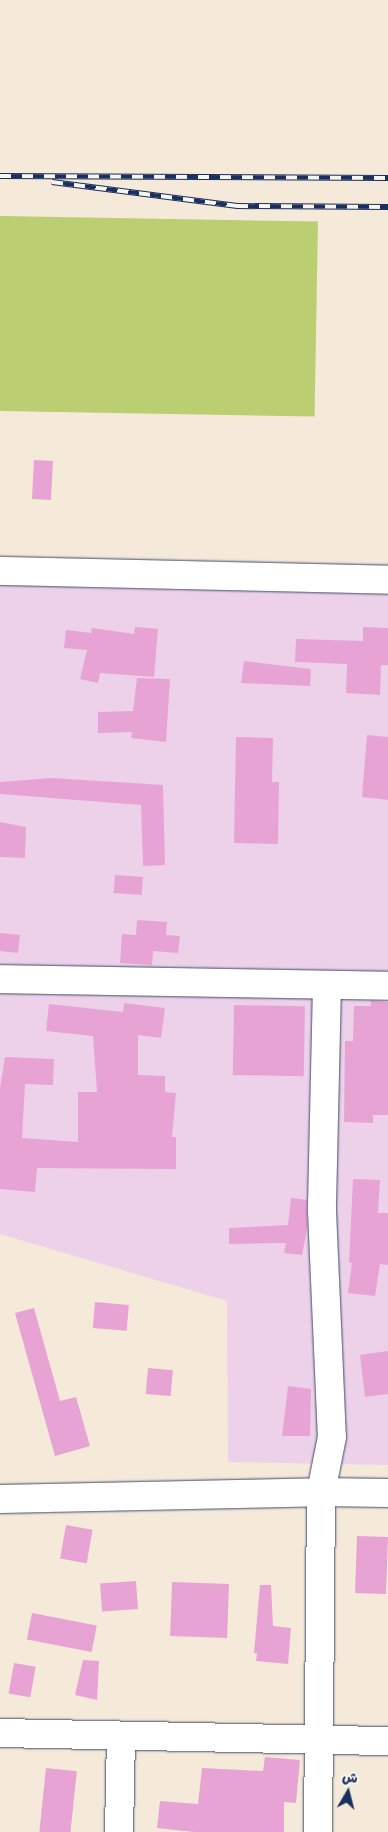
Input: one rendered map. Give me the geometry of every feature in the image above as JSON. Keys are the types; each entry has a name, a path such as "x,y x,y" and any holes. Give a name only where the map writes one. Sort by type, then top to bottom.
{"street":[{"path":"0,570 388,580"},
{"path":"0,979 388,986"},
{"path":"318,1832 322,1492 332,1436 322,1211 327,985"},
{"path":"0,1499 322,1492 388,1493"},
{"path":"0,1733 388,1741"},
{"path":"119,1832 121,1736"}],"shaded area":[{"path":"0,559 388,565 388,1465 228,1462 227,1301 0,1234"}],"green space":[{"path":"0,216 318,222 315,417 0,411"}],"building":[{"path":"34,460 53,461 51,500 32,499"},
{"path":"135,627 158,629 154,677 100,673 98,683 80,679 87,650 64,648 66,630 91,633 92,628 134,634"},
{"path":"363,627 388,628 388,665 381,665 380,695 346,693 347,664 295,662 296,639 363,641"},
{"path":"244,661 311,669 310,686 241,683"},
{"path":"137,678 170,679 166,742 131,738 132,732 98,733 98,712 133,711"},
{"path":"367,735 388,737 388,800 362,797"},
{"path":"236,737 273,738 272,782 279,782 278,844 234,843"},
{"path":"51,778 163,785 165,865 143,866 141,805 0,794 0,782"},
{"path":"0,822 26,827 25,858 0,857"},
{"path":"115,875 143,877 142,895 114,893"},
{"path":"137,920 167,922 166,935 180,936 178,953 153,951 152,965 120,963 122,934 136,935"},
{"path":"0,933 20,935 18,953 0,951"},
{"path":"371,1001 388,1002 388,1115 373,1115 373,1123 344,1122 345,1041 353,1041 354,1006 371,1006"},
{"path":"124,1003 165,1008 161,1038 138,1035 138,1075 165,1076 165,1092 176,1093 172,1137 176,1137 176,1169 37,1168 35,1192 0,1189 0,1088 5,1057 54,1059 53,1085 25,1084 22,1138 78,1142 78,1092 97,1092 93,1036 46,1031 49,1004 123,1012"},
{"path":"234,1005 305,1006 304,1076 233,1075"},
{"path":"353,1179 380,1180 378,1213 388,1213 388,1265 380,1264 375,1296 348,1293 352,1263 349,1263"},
{"path":"291,1198 307,1200 307,1229 302,1255 284,1253 286,1243 229,1244 229,1228 288,1225"},
{"path":"95,1302 129,1305 127,1331 93,1328"},
{"path":"34,1308 60,1401 76,1397 90,1446 55,1456 15,1313"},
{"path":"388,1351 388,1394 365,1397 360,1355"},
{"path":"148,1368 173,1370 171,1396 146,1394"},
{"path":"288,1386 311,1389 310,1436 282,1436"},
{"path":"66,1525 93,1530 87,1563 60,1558"},
{"path":"357,1536 388,1537 386,1594 355,1593"},
{"path":"136,1581 138,1609 102,1611 100,1584"},
{"path":"172,1582 229,1584 227,1638 170,1636"},
{"path":"260,1585 271,1585 273,1626 291,1628 288,1664 256,1661 257,1653 254,1653"},
{"path":"32,1613 97,1626 92,1652 27,1640"},
{"path":"83,1660 99,1661 97,1700 75,1695"},
{"path":"14,1663 36,1667 30,1697 9,1694"},
{"path":"265,1757 300,1760 296,1803 284,1802 284,1832 194,1832 157,1828 160,1801 198,1804 202,1768 263,1771"},
{"path":"46,1768 77,1771 70,1832 39,1832"}],"railway":[{"path":"0,176 388,178"},
{"path":"52,182 237,206 388,207"}]}
